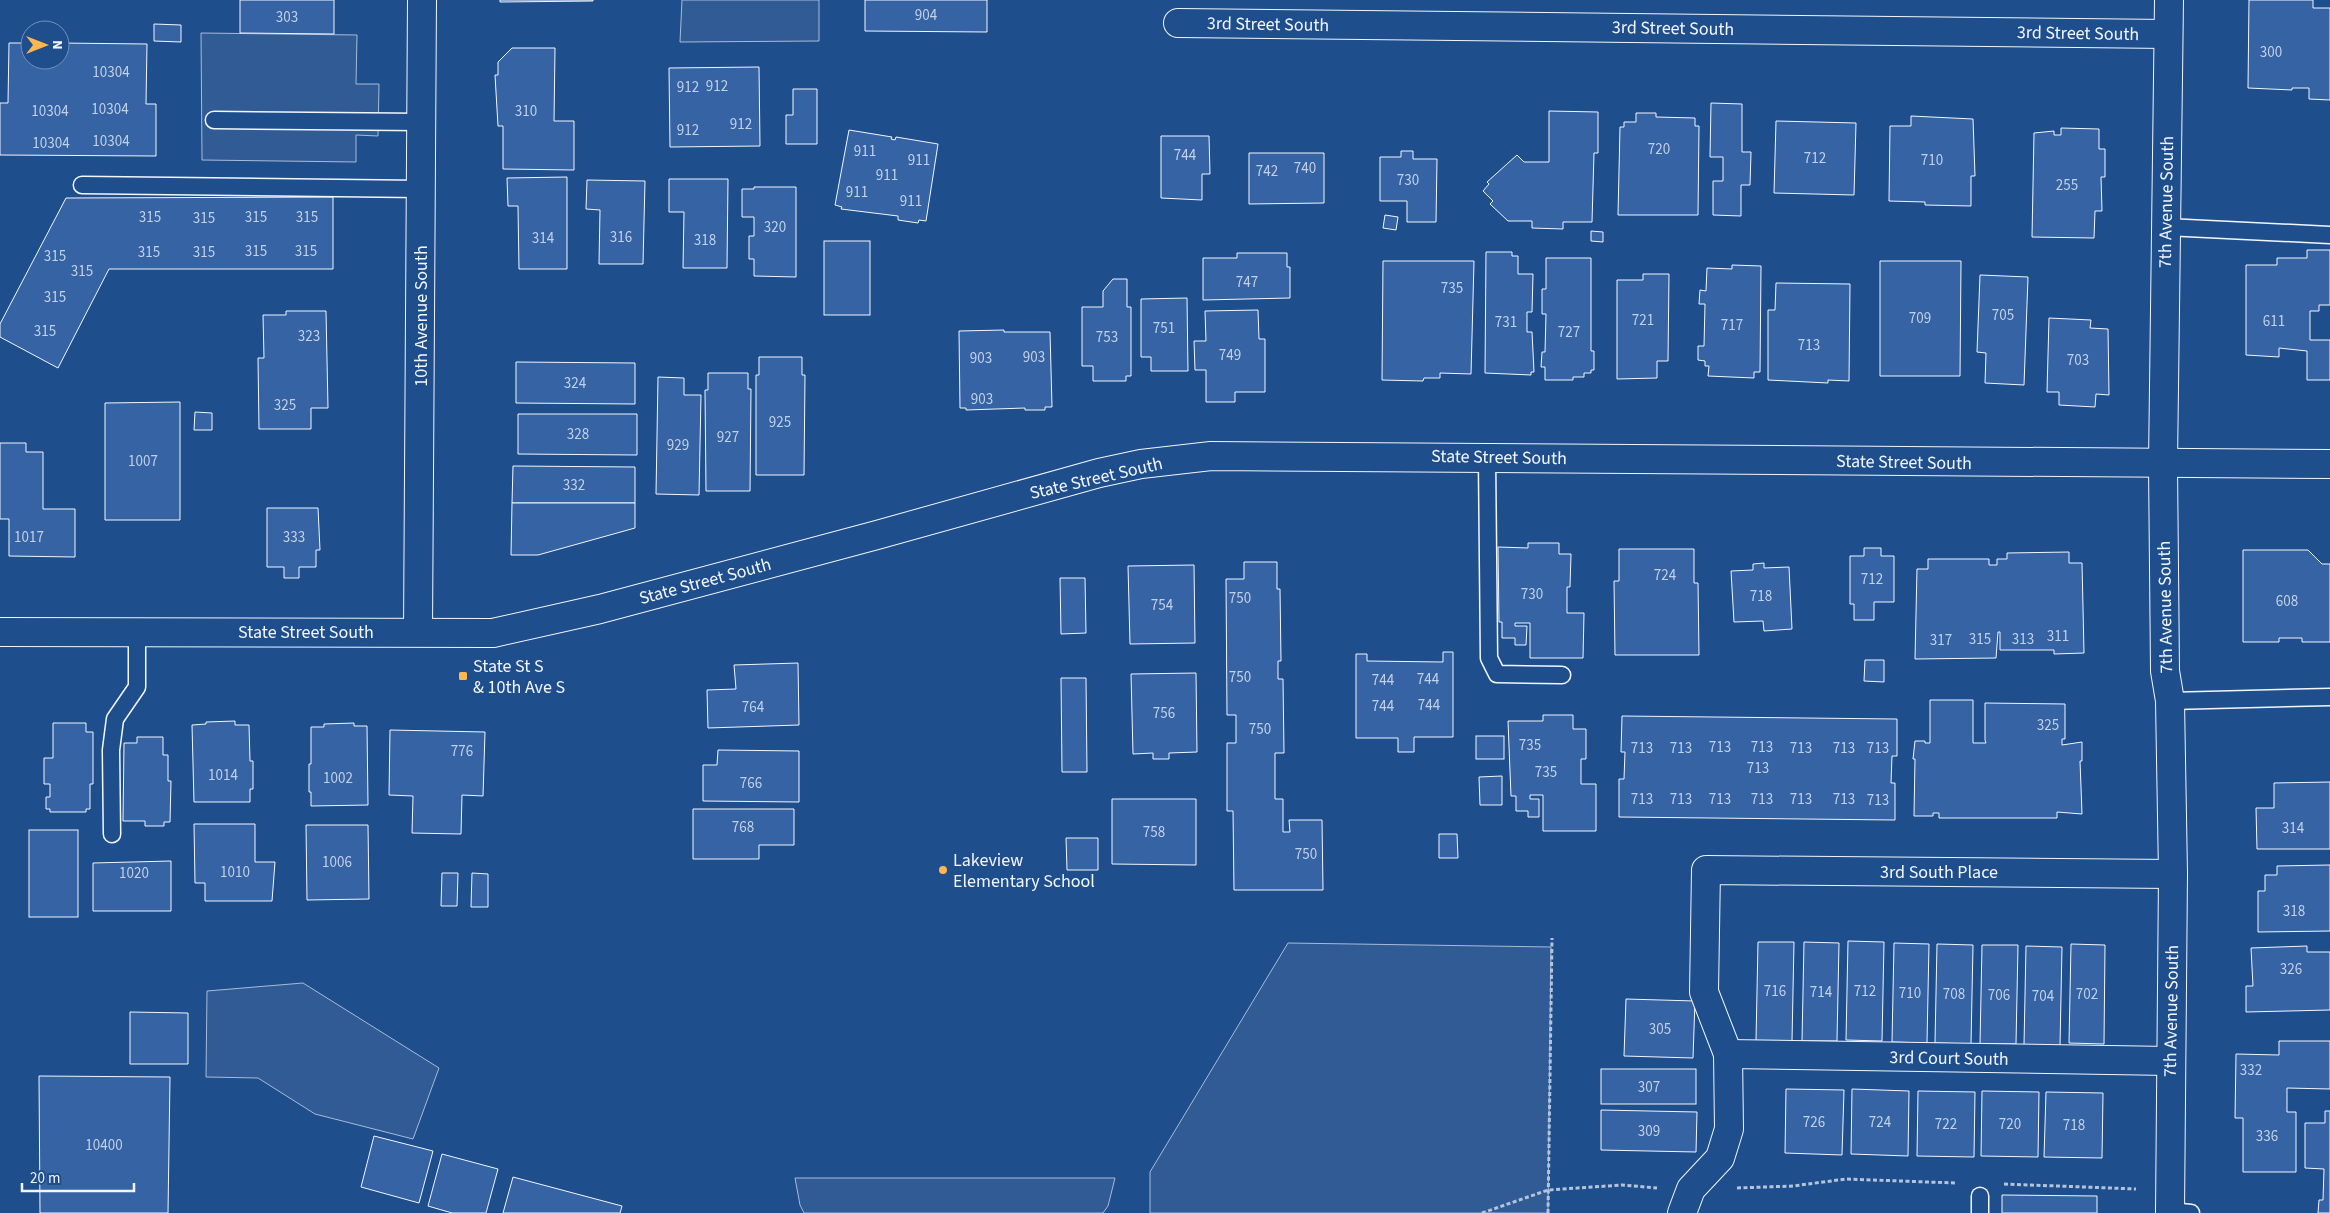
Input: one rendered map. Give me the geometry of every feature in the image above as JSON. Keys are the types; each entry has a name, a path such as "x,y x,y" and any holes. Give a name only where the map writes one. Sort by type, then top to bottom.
{"street":[{"name":"10th Avenue South","path":"418,632 422,0"},
{"name":"7th Avenue South","path":"2169,0 2163,464 2165,672 2170,701 2173,874 2170,1061 2177,1212"},
{"name":"3rd Street South","path":"1178,23 2168,34"},
{"name":"State Street South","path":"0,632 138,634 493,633 555,620 1141,464 1211,456 2330,464"},
{"name":"3rd South Place","path":"1728,1054 1704,992 1706,870 2173,874"},
{"name":"3rd Court South","path":"1728,1054 2170,1061"},
{"path":"1682,1213 1691,1189 1720,1158 1729,1130 1728,1054"}],"lane":[{"path":"214,120 422,122"},
{"path":"82,185 421,189"},
{"path":"2166,226 2330,235"},
{"path":"1487,458 1489,658 1497,674 1562,675"},
{"path":"112,834 111,750 115,719 137,688 138,634"},
{"path":"2170,701 2330,697"},
{"path":"1980,1196 1980,1213"}],"path":[{"path":"1548,1213 1552,938"},
{"path":"1732,1188 1793,1186 1846,1179 1962,1183"},
{"path":"2000,1184 2136,1189"},
{"path":"1482,1213 1548,1190 1622,1185 1666,1189"}],"shaded area":[{"path":"682,0 819,0 819,41 680,42"},
{"path":"201,33 357,35 356,84 379,84 378,136 356,135 356,162 202,160"},
{"path":"1288,943 1551,947 1548,1213 1150,1213 1150,1172"},
{"path":"303,983 439,1068 413,1139 315,1114 258,1078 206,1077 207,991"},
{"path":"795,1178 1115,1178 1108,1206 1103,1213 804,1213 800,1205"}],"building":[{"path":"240,0 334,0 334,34 240,33"},
{"path":"500,0 593,0 593,1 500,2"},
{"path":"865,0 987,0 987,32 865,31"},
{"path":"2249,0 2313,0 2313,8 2330,8 2330,100 2309,99 2309,88 2292,88 2292,90 2248,88"},
{"path":"154,24 181,25 181,42 154,41"},
{"path":"9,43 20,43 20,70 70,70 70,43 147,44 146,104 156,104 156,156 0,155 0,103 8,103"},
{"path":"512,48 555,48 554,121 574,121 574,170 503,169 503,126 498,126 495,75 498,75 498,62"},
{"path":"759,67 760,146 670,147 669,68"},
{"path":"793,89 817,89 817,144 786,144 786,115 793,115"},
{"path":"1711,103 1742,104 1742,152 1751,152 1750,185 1741,185 1741,216 1713,215 1713,181 1723,181 1723,157 1710,157"},
{"path":"1549,111 1598,112 1598,153 1594,153 1592,222 1563,222 1563,229 1532,228 1532,221 1508,221 1490,204 1493,201 1483,191 1489,184 1487,182 1517,155 1524,162 1549,162"},
{"path":"1636,113 1656,113 1656,117 1695,118 1695,126 1699,126 1698,215 1618,215 1620,127 1624,127 1624,122 1636,122"},
{"path":"1911,116 1973,119 1975,176 1971,176 1971,206 1925,205 1925,202 1889,201 1890,126 1911,126"},
{"path":"1776,121 1856,123 1854,195 1774,193"},
{"path":"2061,128 2099,129 2099,149 2105,149 2105,177 2101,177 2102,211 2095,211 2094,238 2032,237 2034,133 2054,131 2054,135 2061,135"},
{"path":"849,130 892,137 891,139 895,140 896,137 938,144 926,221 919,220 918,223 898,220 898,216 841,209 842,207 835,205"},
{"path":"1161,136 1209,136 1210,174 1202,174 1202,200 1161,198"},
{"path":"1401,151 1413,151 1413,159 1437,159 1436,222 1407,222 1407,201 1380,201 1380,157 1401,157"},
{"path":"1249,153 1324,153 1324,203 1249,204"},
{"path":"567,177 567,269 519,269 518,206 508,206 507,178"},
{"path":"669,179 728,179 727,268 683,268 684,212 669,212"},
{"path":"587,180 645,181 643,264 599,264 600,210 586,209"},
{"path":"754,187 796,187 796,277 754,276 754,259 749,259 749,236 754,236 754,217 742,217 742,189 754,189"},
{"path":"333,197 333,269 109,269 58,368 0,337 0,324 66,198"},
{"path":"1385,215 1398,217 1396,230 1383,228"},
{"path":"1591,231 1603,232 1603,242 1591,241"},
{"path":"824,241 870,241 870,315 824,315"},
{"path":"2307,250 2330,250 2330,305 2319,305 2319,311 2310,311 2310,340 2330,340 2330,380 2307,380 2307,351 2279,348 2279,357 2246,355 2246,265 2277,265 2277,258 2307,258"},
{"path":"1486,252 1512,252 1512,256 1518,256 1518,274 1533,274 1532,312 1527,312 1527,332 1532,332 1534,372 1531,372 1531,375 1485,373"},
{"path":"1237,253 1287,253 1287,267 1290,267 1290,298 1203,300 1203,258 1237,258"},
{"path":"1546,258 1591,258 1591,351 1594,351 1594,370 1591,370 1591,373 1584,373 1584,377 1573,377 1573,380 1545,380 1545,367 1541,367 1542,352 1545,352 1546,314 1542,314 1542,289 1546,289"},
{"path":"1383,261 1474,261 1471,374 1440,373 1440,378 1424,378 1423,381 1382,380"},
{"path":"1880,261 1961,261 1960,376 1880,376"},
{"path":"1732,265 1761,266 1760,372 1754,372 1754,378 1708,376 1709,366 1705,366 1705,361 1698,360 1698,346 1704,346 1705,304 1699,304 1700,290 1706,291 1707,268 1732,269"},
{"path":"1643,274 1669,274 1668,361 1657,361 1657,378 1617,379 1617,280 1643,280"},
{"path":"1980,275 2028,277 2024,385 1985,383 1986,353 1977,352"},
{"path":"1113,279 1127,279 1127,307 1131,307 1131,376 1126,376 1126,381 1093,381 1093,366 1082,366 1082,307 1103,307 1103,291"},
{"path":"1776,283 1850,284 1849,381 1828,380 1828,383 1768,380 1768,310 1775,310"},
{"path":"1187,298 1188,371 1151,371 1151,357 1141,357 1141,299"},
{"path":"1258,310 1259,339 1265,339 1265,392 1235,392 1235,402 1206,402 1206,370 1195,370 1194,341 1206,341 1205,311"},
{"path":"286,311 326,311 328,408 311,408 311,429 259,429 258,358 264,358 263,315 286,315"},
{"path":"2049,318 2091,320 2090,328 2108,329 2109,395 2096,394 2095,407 2059,405 2059,392 2047,392"},
{"path":"1004,330 1004,332 1050,332 1052,407 1045,407 1045,410 1025,410 1025,408 966,410 966,408 960,408 959,331"},
{"path":"759,357 802,357 802,375 805,375 804,475 756,475 756,375 759,375"},
{"path":"516,362 635,363 635,404 516,403"},
{"path":"708,373 748,373 748,389 751,389 750,491 706,491 705,390 708,390"},
{"path":"658,377 684,378 684,395 701,395 699,495 656,494"},
{"path":"180,402 180,520 105,520 105,403"},
{"path":"195,412 212,413 212,430 194,430"},
{"path":"518,414 637,414 637,455 518,454"},
{"path":"0,443 26,443 26,452 43,452 43,509 75,509 75,557 9,556 9,519 0,519"},
{"path":"513,466 635,467 635,503 512,503"},
{"path":"512,503 635,503 635,528 538,555 511,555"},
{"path":"267,508 318,508 320,550 316,550 316,567 299,567 299,578 284,578 284,567 267,567"},
{"path":"1528,543 1559,543 1559,554 1571,554 1570,587 1567,587 1567,613 1584,613 1583,658 1530,658 1530,623 1515,623 1515,626 1527,626 1526,645 1515,645 1515,638 1502,638 1502,622 1499,622 1498,547 1528,548"},
{"path":"1864,548 1881,548 1881,556 1894,556 1894,602 1874,602 1874,620 1854,620 1854,604 1850,604 1850,556 1864,556"},
{"path":"1619,549 1694,549 1694,583 1698,583 1699,655 1615,655 1614,581 1619,581"},
{"path":"2243,550 2308,550 2322,564 2330,564 2330,642 2302,642 2302,638 2279,638 2279,642 2243,642"},
{"path":"2069,552 2069,563 2082,563 2084,653 2054,654 2054,650 2000,650 2000,632 1998,632 1996,658 1915,659 1917,569 1928,569 1928,559 1989,559 1989,565 1997,565 1997,559 2007,559 2007,553"},
{"path":"1244,562 1277,562 1277,589 1280,589 1281,661 1278,661 1278,679 1283,679 1284,753 1275,753 1275,799 1283,799 1283,832 1290,832 1289,820 1322,820 1323,890 1234,890 1233,811 1227,811 1227,743 1236,743 1236,715 1227,715 1226,579 1244,579"},
{"path":"1764,563 1764,568 1789,567 1792,629 1764,631 1763,621 1734,622 1731,571 1753,570 1753,564"},
{"path":"1194,565 1195,643 1130,644 1128,566"},
{"path":"1060,578 1085,578 1086,633 1061,634"},
{"path":"1443,652 1453,652 1453,737 1414,737 1414,752 1398,752 1398,738 1356,738 1356,654 1367,654 1367,661 1443,662"},
{"path":"1865,660 1884,660 1884,682 1864,681"},
{"path":"798,663 799,725 708,728 707,690 736,689 734,665"},
{"path":"1196,673 1197,752 1169,753 1169,759 1153,759 1153,753 1133,754 1131,674"},
{"path":"1061,678 1086,678 1087,772 1062,772"},
{"path":"1930,700 1973,700 1973,743 1986,743 1985,703 2065,704 2065,739 2062,739 2062,745 2082,742 2082,761 2080,761 2082,814 2057,812 2057,818 1939,818 1939,813 1933,813 1933,816 1914,816 1915,759 1913,759 1915,741 1930,743"},
{"path":"1543,715 1573,715 1573,729 1586,729 1586,759 1581,759 1581,784 1596,784 1596,831 1543,831 1543,795 1530,795 1530,799 1539,799 1539,817 1528,817 1528,811 1516,811 1516,796 1511,796 1508,721 1543,721"},
{"path":"1622,716 1897,719 1897,756 1892,756 1891,783 1895,783 1895,820 1619,817 1619,779 1624,779 1625,752 1621,752"},
{"path":"235,721 235,725 249,725 250,761 253,761 253,789 250,789 250,802 194,802 192,725 206,724 206,722"},
{"path":"53,723 86,723 86,732 93,732 93,784 90,784 90,809 86,809 86,812 50,812 50,809 46,809 46,797 50,797 50,784 44,784 44,758 53,758"},
{"path":"354,723 354,726 367,726 368,805 311,806 309,764 311,764 311,727 324,727 324,724"},
{"path":"390,730 485,732 483,796 462,795 461,834 412,833 413,796 389,795"},
{"path":"1476,736 1504,736 1504,759 1476,759"},
{"path":"137,737 163,737 163,755 168,755 168,781 171,781 170,822 164,822 164,826 145,826 145,821 123,821 124,743 137,743"},
{"path":"718,750 799,751 799,802 703,801 703,765 717,765"},
{"path":"1502,776 1502,805 1480,805 1479,777"},
{"path":"2330,782 2330,849 2257,849 2256,808 2274,808 2274,783"},
{"path":"1112,799 1196,799 1196,865 1112,864"},
{"path":"693,809 794,809 794,845 759,845 759,859 693,859"},
{"path":"194,824 255,824 255,862 275,862 272,901 205,901 205,883 195,883"},
{"path":"306,825 368,825 369,899 307,900"},
{"path":"29,830 78,830 78,917 29,917"},
{"path":"1439,834 1457,834 1458,858 1439,858"},
{"path":"1066,838 1098,838 1098,870 1067,870"},
{"path":"171,861 171,911 93,911 93,863"},
{"path":"2330,865 2330,931 2258,932 2258,891 2265,891 2265,875 2277,875 2277,866"},
{"path":"442,873 458,873 457,906 441,906"},
{"path":"472,873 488,874 488,907 471,907"},
{"path":"1848,941 1884,942 1882,1041 1846,1040"},
{"path":"1758,942 1794,942 1792,1041 1756,1041"},
{"path":"1804,942 1839,943 1837,1041 1802,1041"},
{"path":"1894,943 1929,944 1927,1043 1892,1042"},
{"path":"1937,944 1973,945 1971,1044 1935,1043"},
{"path":"2071,944 2105,945 2104,1044 2069,1043"},
{"path":"1982,945 2018,945 2016,1044 1980,1044"},
{"path":"2026,946 2062,947 2060,1046 2024,1045"},
{"path":"2307,946 2307,952 2330,952 2330,1010 2246,1012 2246,986 2253,986 2251,948"},
{"path":"1626,999 1695,1001 1693,1058 1624,1056"},
{"path":"130,1012 188,1013 188,1064 130,1064"},
{"path":"2279,1041 2330,1041 2330,1089 2287,1088 2287,1112 2296,1112 2296,1172 2243,1172 2243,1118 2235,1118 2236,1054 2279,1055"},
{"path":"1601,1069 1696,1069 1696,1104 1601,1104"},
{"path":"39,1076 170,1077 168,1213 40,1213"},
{"path":"1786,1089 1844,1090 1842,1155 1785,1153"},
{"path":"1852,1089 1909,1091 1908,1156 1851,1154"},
{"path":"1918,1091 1975,1092 1974,1157 1917,1156"},
{"path":"1982,1091 2039,1092 2038,1157 1981,1156"},
{"path":"2046,1092 2103,1093 2102,1158 2044,1157"},
{"path":"1601,1110 1697,1112 1696,1152 1601,1150"},
{"path":"2325,1111 2330,1111 2330,1213 2318,1213 2319,1200 2323,1200 2324,1169 2305,1168 2305,1123 2325,1123"},
{"path":"374,1136 433,1151 419,1203 361,1187"},
{"path":"442,1154 498,1169 486,1213 452,1213 428,1206"},
{"path":"513,1177 622,1206 620,1213 503,1213"},
{"path":"2002,1195 2097,1196 2097,1213 2002,1213"}],"place":[{"name":"State St S & 10th Ave S","path":"463,676"},
{"name":"Lakeview Elementary School","path":"943,870"}]}
